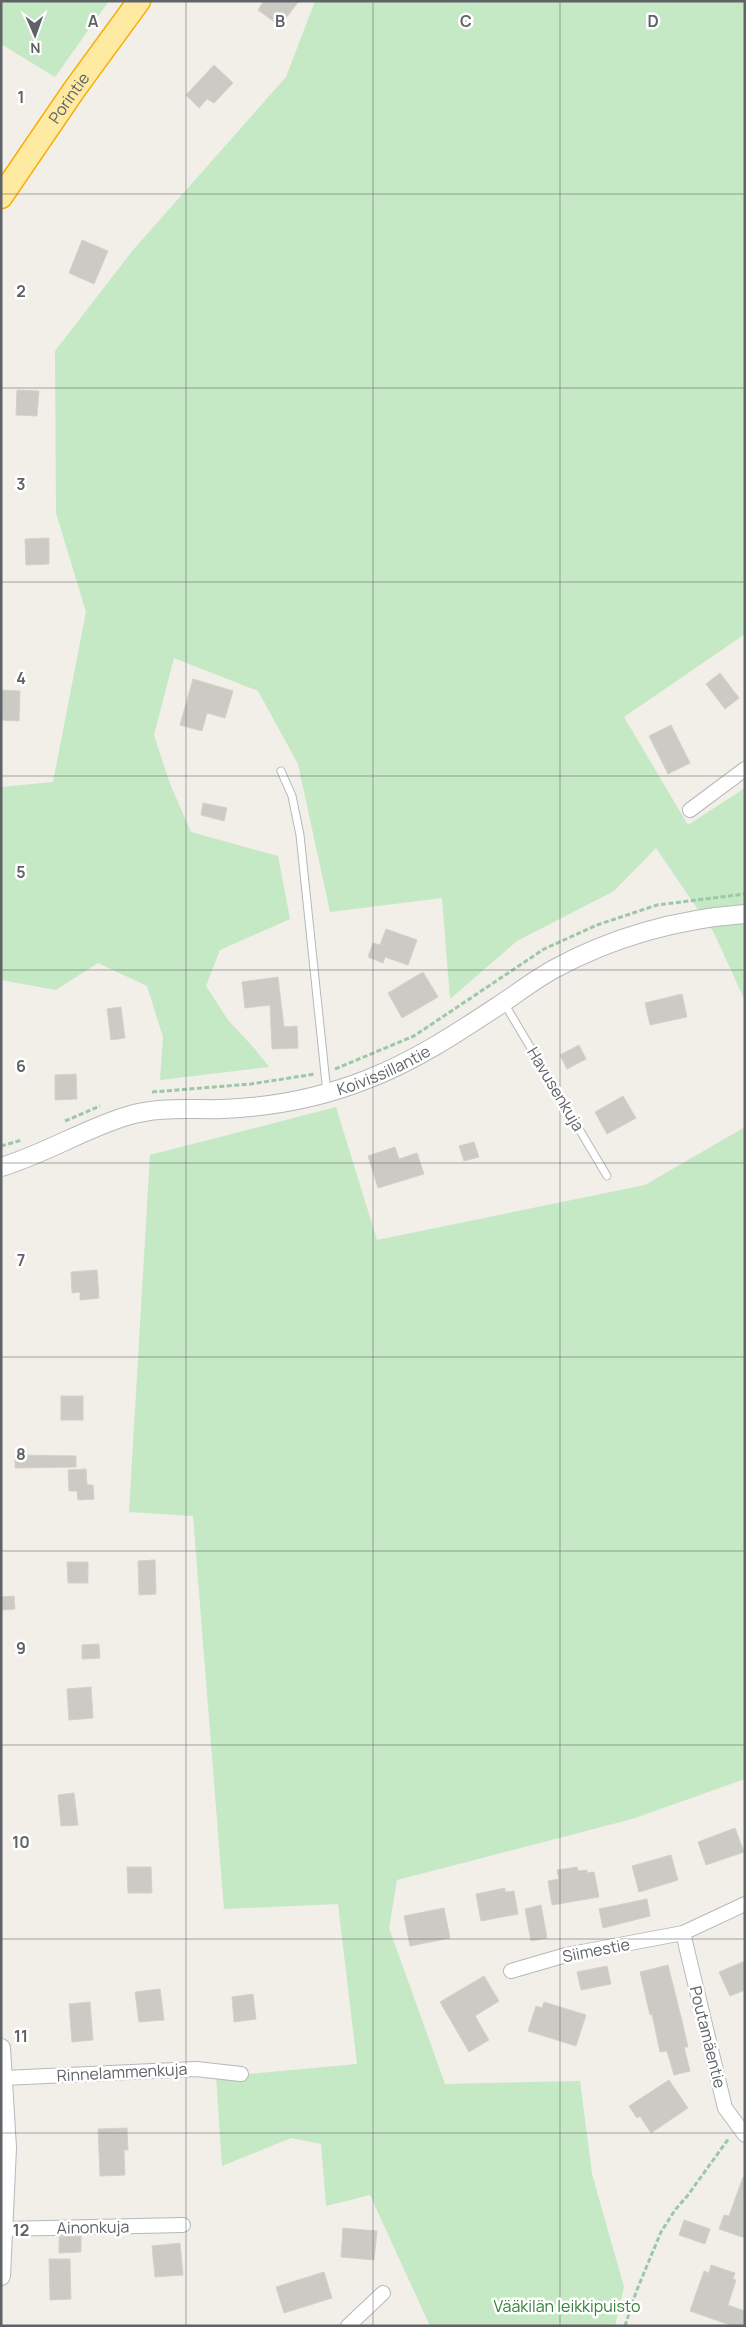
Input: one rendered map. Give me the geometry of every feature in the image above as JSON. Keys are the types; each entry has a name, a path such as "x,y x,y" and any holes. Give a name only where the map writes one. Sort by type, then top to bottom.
{"highway":[{"name":"Porintie","path":"1,198 74,90 139,1"}],"street":[{"path":"690,810 745,769"},
{"name":"Koivissillantie","path":"1,1166 21,1161 128,1115 161,1110 225,1109 280,1103 327,1093 366,1080 403,1064 438,1045 553,970 624,937 686,921 745,914"},
{"name":"Siimestie","path":"511,1971 566,1956 683,1933 745,1904"},
{"name":"Poutamäentie","path":"683,1933 723,2099 736,2126 745,2135"},
{"path":"1,2048 7,2148 1,2276"},
{"name":"Rinnelammenkuja","path":"4,2078 196,2069 241,2074"},
{"name":"Ainonkuja","path":"4,2230 183,2226"},
{"path":"348,2326 383,2293"}],"lane":[{"path":"281,771 292,796 300,835 327,1093"},
{"name":"Havusenkuja","path":"504,1002 607,1176"}],"path":[{"path":"143,1094 162,1090 251,1084 325,1072 414,1036 544,949 597,925 658,904 745,894"},
{"path":"60,1123 85,1111 109,1103"},
{"path":"1,1146 26,1138"},
{"path":"625,2326 636,2292 661,2232 675,2210 729,2138"}],"green space":[{"path":"1,1 109,1 55,77 1,44"},
{"path":"315,1 745,1 745,634 624,717 688,825 745,788 745,1001 714,933 656,848 614,891 517,941 450,999 442,898 330,912 298,764 258,691 174,658 154,735 170,784 191,832 278,856 290,919 220,950 206,986 228,1020 269,1067 160,1080 163,1037 147,986 98,963 56,990 1,980 1,787 53,782 86,612 56,513 55,351 133,250 286,77"},
{"name":"Vääkilän leikkipuisto","path":"336,1107 377,1240 645,1185 745,1127 745,1779 632,1819 397,1880 389,1928 445,2084 580,2081 592,2174 624,2287 615,2326 430,2326 370,2195 326,2206 321,2144 291,2138 222,2166 216,2077 357,2064 338,1904 224,1909 193,1516 129,1512 150,1155"}],"building":[{"path":"264,1 299,1 280,26 258,10"},
{"path":"214,65 233,83 214,103 207,99 199,108 186,95"},
{"path":"82,240 108,251 94,284 69,273"},
{"path":"17,390 39,391 37,416 16,415"},
{"path":"49,538 49,564 26,565 25,539"},
{"path":"720,673 739,698 725,709 706,684"},
{"path":"193,679 233,691 225,718 207,713 202,731 180,725"},
{"path":"1,690 20,691 19,721 1,720"},
{"path":"671,725 690,763 668,774 649,736"},
{"path":"203,803 227,808 224,821 201,815"},
{"path":"386,929 417,940 408,965 385,957 383,963 368,957 373,943 380,945"},
{"path":"423,972 438,997 402,1018 388,993"},
{"path":"278,977 284,1027 297,1026 298,1048 272,1049 270,1005 245,1008 242,982"},
{"path":"682,994 687,1017 650,1025 645,1003"},
{"path":"121,1007 125,1038 111,1040 107,1009"},
{"path":"579,1045 586,1059 567,1069 560,1055"},
{"path":"76,1074 77,1099 55,1100 55,1075"},
{"path":"623,1096 636,1118 607,1134 595,1112"},
{"path":"474,1142 479,1157 464,1161 459,1146"},
{"path":"395,1147 399,1159 417,1153 424,1174 378,1188 368,1156"},
{"path":"97,1270 99,1298 80,1300 80,1292 72,1293 71,1272"},
{"path":"61,1396 83,1396 83,1420 61,1420"},
{"path":"15,1455 76,1456 76,1467 15,1468"},
{"path":"86,1469 87,1485 93,1485 94,1499 78,1500 77,1491 69,1491 68,1470"},
{"path":"155,1560 156,1594 139,1595 138,1561"},
{"path":"67,1562 88,1562 88,1583 68,1583"},
{"path":"14,1596 15,1609 1,1610 1,1597"},
{"path":"99,1644 100,1658 82,1659 82,1645"},
{"path":"91,1687 93,1718 69,1720 67,1689"},
{"path":"74,1793 78,1825 61,1826 58,1795"},
{"path":"735,1828 744,1852 706,1865 698,1842"},
{"path":"671,1855 678,1880 639,1892 632,1866"},
{"path":"127,1867 151,1867 152,1893 128,1893"},
{"path":"577,1867 578,1871 587,1870 587,1873 594,1872 599,1897 552,1905 548,1881 559,1879 557,1870"},
{"path":"505,1888 505,1892 514,1891 518,1914 481,1921 476,1894"},
{"path":"647,1899 650,1916 603,1928 599,1909"},
{"path":"541,1905 547,1938 531,1941 525,1909"},
{"path":"444,1908 450,1938 410,1946 404,1916"},
{"path":"745,1961 745,1990 730,1996 719,1972"},
{"path":"668,1965 688,2047 684,2047 690,2071 674,2075 667,2051 660,2052 640,1972"},
{"path":"607,1966 611,1984 581,1990 577,1972"},
{"path":"484,1976 499,2001 475,2016 489,2040 469,2052 440,2002"},
{"path":"160,1989 164,2020 139,2022 135,1992"},
{"path":"253,1994 256,2019 234,2022 232,1997"},
{"path":"90,2002 93,2040 72,2042 69,2004"},
{"path":"544,2002 586,2015 576,2046 528,2031 536,2006 542,2008"},
{"path":"669,2080 688,2108 651,2133 640,2116 637,2118 629,2106"},
{"path":"127,2128 128,2150 124,2150 125,2175 100,2176 98,2129"},
{"path":"743,2177 745,2178 745,2238 719,2229 724,2215 729,2216"},
{"path":"684,2220 710,2229 705,2244 679,2235"},
{"path":"343,2228 377,2231 374,2260 341,2257"},
{"path":"81,2236 81,2252 59,2253 59,2237"},
{"path":"180,2243 183,2275 155,2277 152,2246"},
{"path":"49,2259 70,2259 71,2299 50,2300"},
{"path":"711,2265 735,2273 733,2279 736,2280 728,2305 745,2311 745,2326 733,2326 690,2311 704,2271 709,2273"},
{"path":"324,2272 332,2298 284,2313 276,2287"}]}
